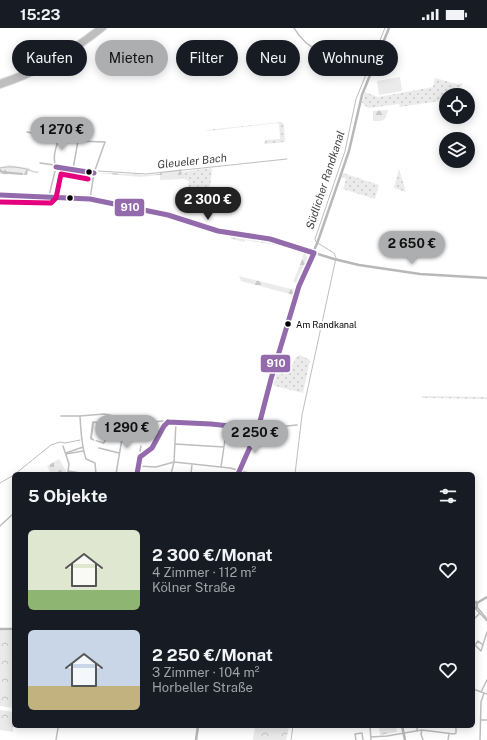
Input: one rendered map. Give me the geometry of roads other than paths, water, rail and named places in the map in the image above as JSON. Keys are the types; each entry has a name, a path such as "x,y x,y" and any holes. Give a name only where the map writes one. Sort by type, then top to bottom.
{"highway":[{"path":"0,82 56,58 99,28"},
{"path":"0,86 22,78 62,58 104,28"}],"street":[{"path":"294,28 308,44"},
{"path":"240,470 258,429 271,379 300,286 314,253 349,151 362,95 389,28"},
{"path":"27,132 78,141 105,142 94,173 90,199"},
{"path":"49,196 55,166 55,150 59,138"},
{"path":"73,169 78,141"},
{"path":"40,163 94,173"},
{"path":"0,195 90,199 168,215 218,231 270,239 336,260 365,266 420,274 487,278"},
{"path":"61,416 104,414 137,424 162,421 227,425 258,429 297,425"},
{"path":"80,416 81,436 86,459 95,463 96,472"},
{"path":"116,472 125,421"},
{"path":"162,421 164,426"},
{"path":"137,472 139,460 142,455 152,448 164,426 168,422"},
{"path":"172,472 174,462 176,422"},
{"path":"221,467 227,425"},
{"path":"175,444 224,447"},
{"path":"63,446 69,464 68,471 74,472"},
{"path":"141,446 140,451 142,455"},
{"path":"66,453 83,447"},
{"path":"99,448 119,453"},
{"path":"66,453 84,451"},
{"path":"138,466 156,467 174,462 221,467 246,472"},
{"path":"191,472 192,464"},
{"path":"0,526 12,515"},
{"path":"475,608 477,603 487,597"},
{"path":"475,608 487,620"},
{"path":"475,608 487,620"},
{"path":"475,618 480,614"},
{"path":"0,629 12,629"},
{"path":"483,645 478,641 475,645 481,651 483,645 487,632"},
{"path":"481,692 487,680"},
{"path":"475,690 487,694"},
{"path":"480,740 481,702 484,693"},
{"path":"481,720 487,720"},
{"path":"56,740 58,728"},
{"path":"196,740 198,728"},
{"path":"370,728 371,740"},
{"path":"402,728 404,740"},
{"path":"371,736 386,736 417,730 456,734 456,728"},
{"path":"422,730 421,734 423,740"},
{"path":"356,740 355,734 362,733 363,740"},
{"path":"448,740 449,734"}],"water":[{"path":"93,421 108,424 106,441 104,444 95,441 104,441 107,427 105,425 94,423 92,438 94,441 90,439"}],"waterway":[{"name":"Südlicher Randkanal","path":"295,472 302,415 336,258 334,253 316,242 315,239 345,151 356,99 385,28"},
{"name":"Gleueler Bach","path":"98,171 146,174 287,159"},
{"name":"Gleueler Bach","path":"0,168 16,167 38,172"},
{"path":"0,170 2,172 22,174"},
{"path":"17,472 51,445 60,442 65,443 80,440"},
{"path":"0,483 12,476"},
{"name":"Südlicher Randkanal","path":"291,740 293,728"}],"place":[{"name":"Am Randkanal","path":"288,324"}]}
